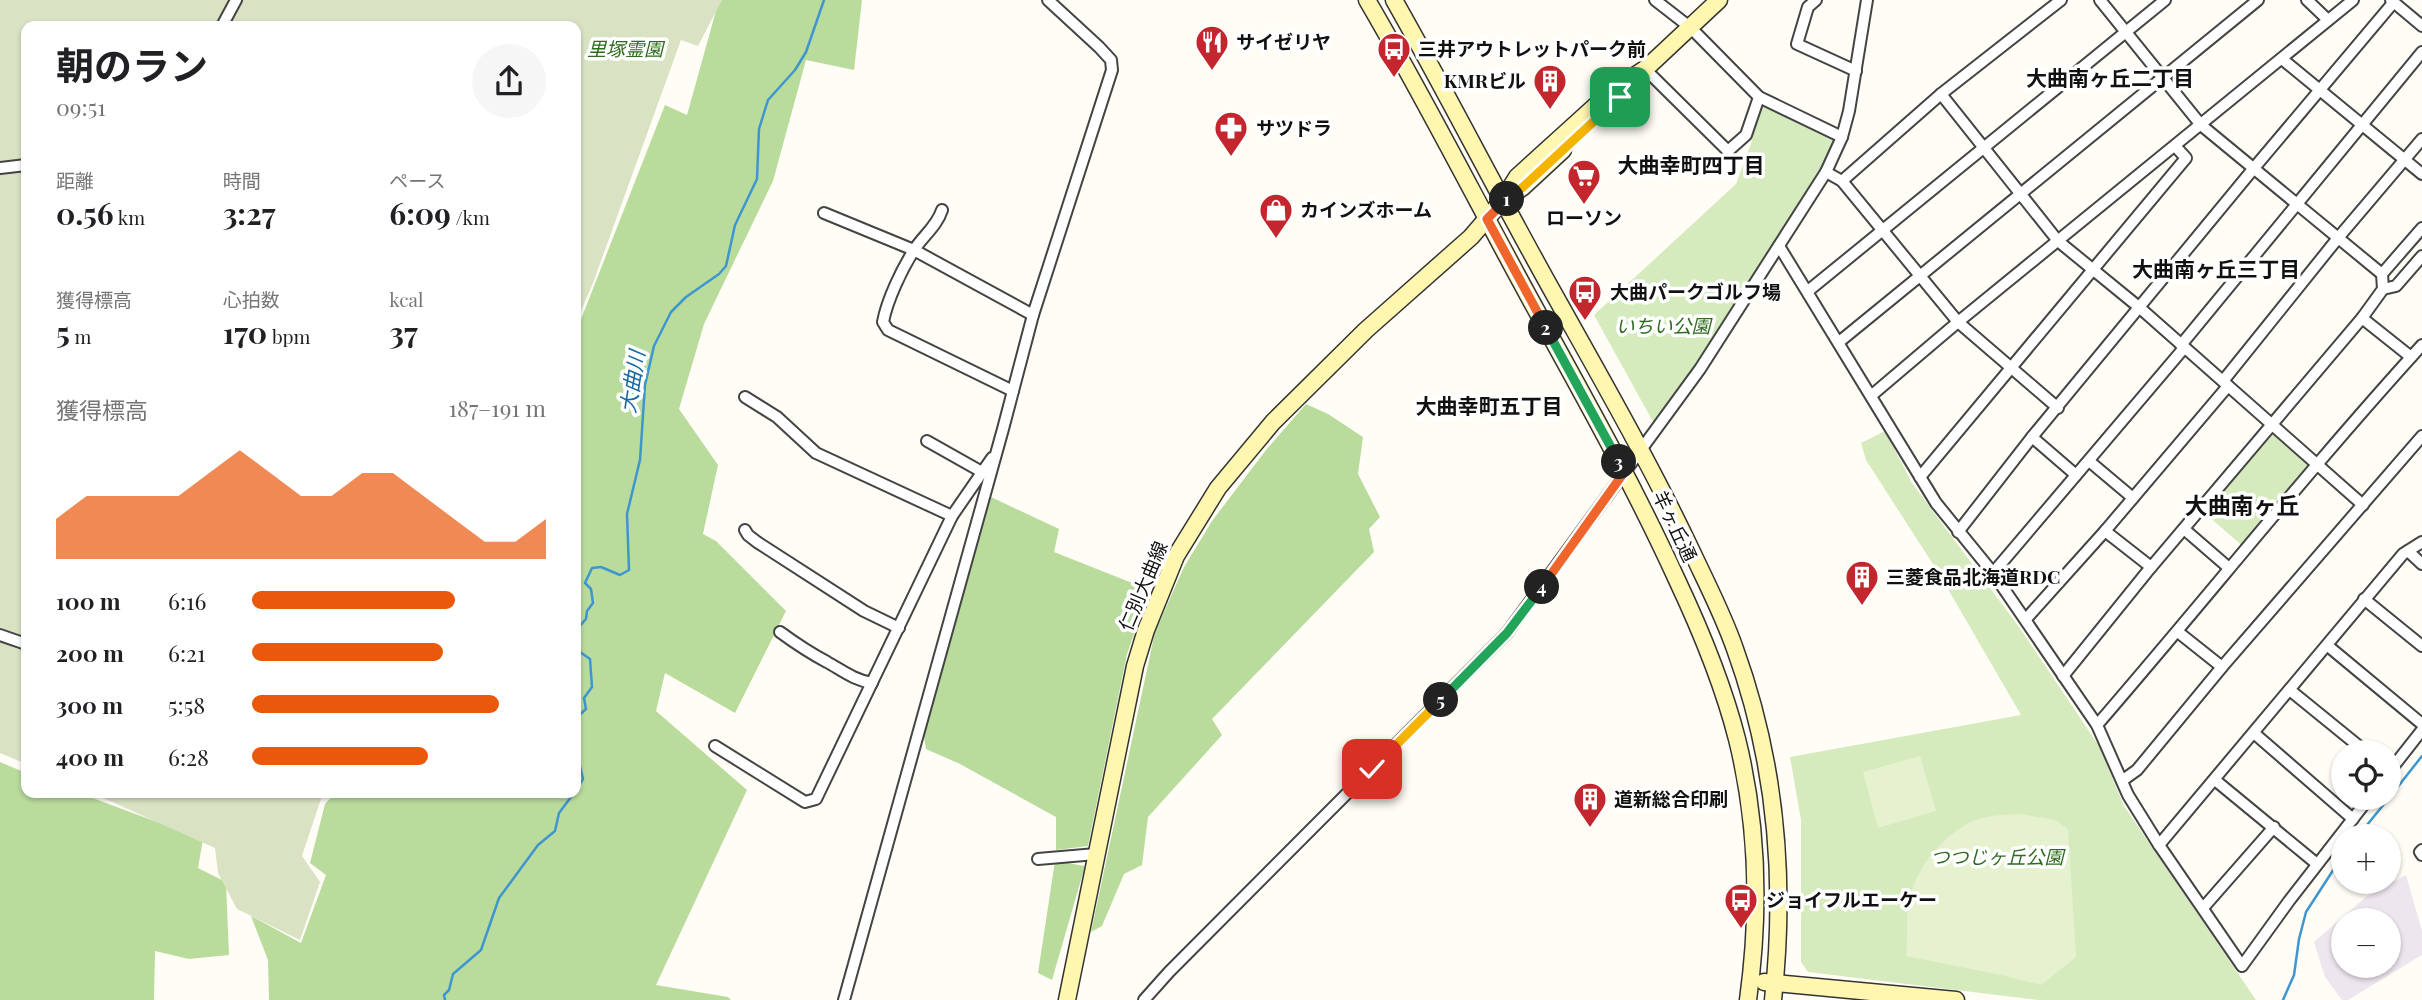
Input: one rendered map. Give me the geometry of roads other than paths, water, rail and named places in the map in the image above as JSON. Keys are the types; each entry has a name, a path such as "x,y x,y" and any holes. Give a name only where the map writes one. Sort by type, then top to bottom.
{"main road":[{"name":"羊ヶ丘通","path":"1367,0 1452,150 1646,511 1713,661 1737,737 1756,872 1756,921 1748,1000"},
{"name":"羊ヶ丘通","path":"1394,0 1641,450 1716,602 1735,648 1769,777 1776,830 1779,927 1773,1000"},
{"name":"仁別大曲線","path":"1067,1000 1135,666 1176,556 1218,488 1273,422 1366,330 1471,237 1503,201 1517,177 1613,90 1645,69 1718,0"},
{"path":"1751,981 1956,1000"}],"street":[{"path":"225,21 236,0"},
{"path":"844,1000 1033,315 1112,70 1111,60 1048,0"},
{"path":"1655,0 1690,27 1759,97 1842,137"},
{"path":"1816,0 1808,7 1797,44 1856,71"},
{"path":"1144,1000 1507,633 1700,369 1826,172 1842,137 1849,111 1867,0"},
{"path":"1842,181 1941,94 2060,0"},
{"path":"2100,0 2201,125 2382,274"},
{"path":"1808,291 2165,0"},
{"path":"1839,342 2258,0"},
{"path":"2307,0 2328,20"},
{"path":"1872,394 2353,0"},
{"path":"1958,532 2032,437 2392,2 2422,26"},
{"path":"1993,573 2089,461 2422,52"},
{"path":"2282,58 2422,174"},
{"path":"1645,69 1728,151 1746,135 1759,97"},
{"path":"1941,94 2058,241 2140,307 2364,505"},
{"path":"2026,619 2133,498 2226,384 2338,238 2422,139"},
{"path":"1920,477 2186,158 2175,146"},
{"path":"0,168 21,166"},
{"path":"1826,172 1842,181 1958,322 2058,408"},
{"path":"943,210 939,220 914,250 885,309 883,322 888,330 1013,391"},
{"path":"824,213 914,250 1033,315"},
{"path":"2063,676 2151,567 2362,318 2383,289 2382,274 2422,228"},
{"path":"1779,246 1872,394 1920,477 1958,532 1993,573 2026,619 2097,725 2128,794 2242,966 2359,810"},
{"path":"2383,289 2396,286 2422,256"},
{"path":"2362,318 2411,357"},
{"path":"2097,725 2422,345"},
{"path":"745,397 777,417 816,453 952,516"},
{"path":"2123,780 2137,771 2222,667 2422,436"},
{"path":"2032,437 2076,475"},
{"path":"927,441 982,472"},
{"path":"715,746 805,802 816,799 952,516 997,450"},
{"path":"2089,461 2133,498"},
{"path":"2184,529 2229,568"},
{"path":"746,530 757,542 820,585 878,620 899,628"},
{"path":"2105,531 2151,567"},
{"path":"2160,845 2291,691 2364,599 2408,551 2422,542"},
{"path":"2408,551 2422,564"},
{"path":"2364,599 2422,646"},
{"path":"780,632 806,651 859,681 872,684"},
{"path":"2178,632 2222,667"},
{"path":"0,635 21,642"},
{"path":"2328,646 2422,724"},
{"path":"835,667 841,655"},
{"path":"2291,691 2351,740"},
{"path":"2401,757 2422,730"},
{"path":"2255,734 2353,818"},
{"path":"2215,780 2317,864"},
{"path":"2203,908 2274,827"},
{"path":"1038,859 1096,854"}],"waterway":[{"name":"大曲川","path":"581,625 593,603 591,589 585,583 592,568 601,567 620,575 629,570 627,514 640,460 645,385 654,346 671,312 726,266 735,225 757,179 759,129 768,100 795,70 806,52 824,0"},
{"name":"大曲川","path":"581,653 590,659 592,687 584,698 586,709 581,714"},
{"path":"2401,783 2422,756"},
{"name":"大曲川","path":"581,770 581,782"},
{"name":"大曲川","path":"445,1000 444,995 449,990 453,974 481,950 499,898 538,845 555,831 559,813 570,798"},
{"path":"2368,824 2379,810"},
{"path":"2283,1000 2294,975 2306,912 2331,873"}],"place":[{"name":"サイゼリヤ","path":"1212,72"},
{"name":"三井アウトレットパーク前","path":"1394,79"},
{"name":"KMRビル","path":"1550,111"},
{"name":"サツドラ","path":"1231,158"},
{"name":"ローソン","path":"1584,206"},
{"name":"カインズホーム","path":"1276,240"},
{"name":"大曲パークゴルフ場","path":"1585,322"},
{"name":"三菱食品北海道RDC","path":"1862,607"},
{"name":"道新総合印刷","path":"1590,829"},
{"name":"ジョイフルエーケー","path":"1741,930"}],"district":[{"name":"大曲南ヶ丘二丁目","path":"2110,79"},
{"name":"大曲幸町四丁目","path":"1691,166"},
{"name":"大曲南ヶ丘三丁目","path":"2216,270"},
{"name":"大曲幸町五丁目","path":"1489,407"},
{"name":"大曲南ヶ丘","path":"2242,506"}],"park label":[{"name":"里塚霊園","path":"625,49"},
{"name":"いちい公園","path":"1663,326"},
{"name":"つつじヶ丘公園","path":"1997,857"}]}
